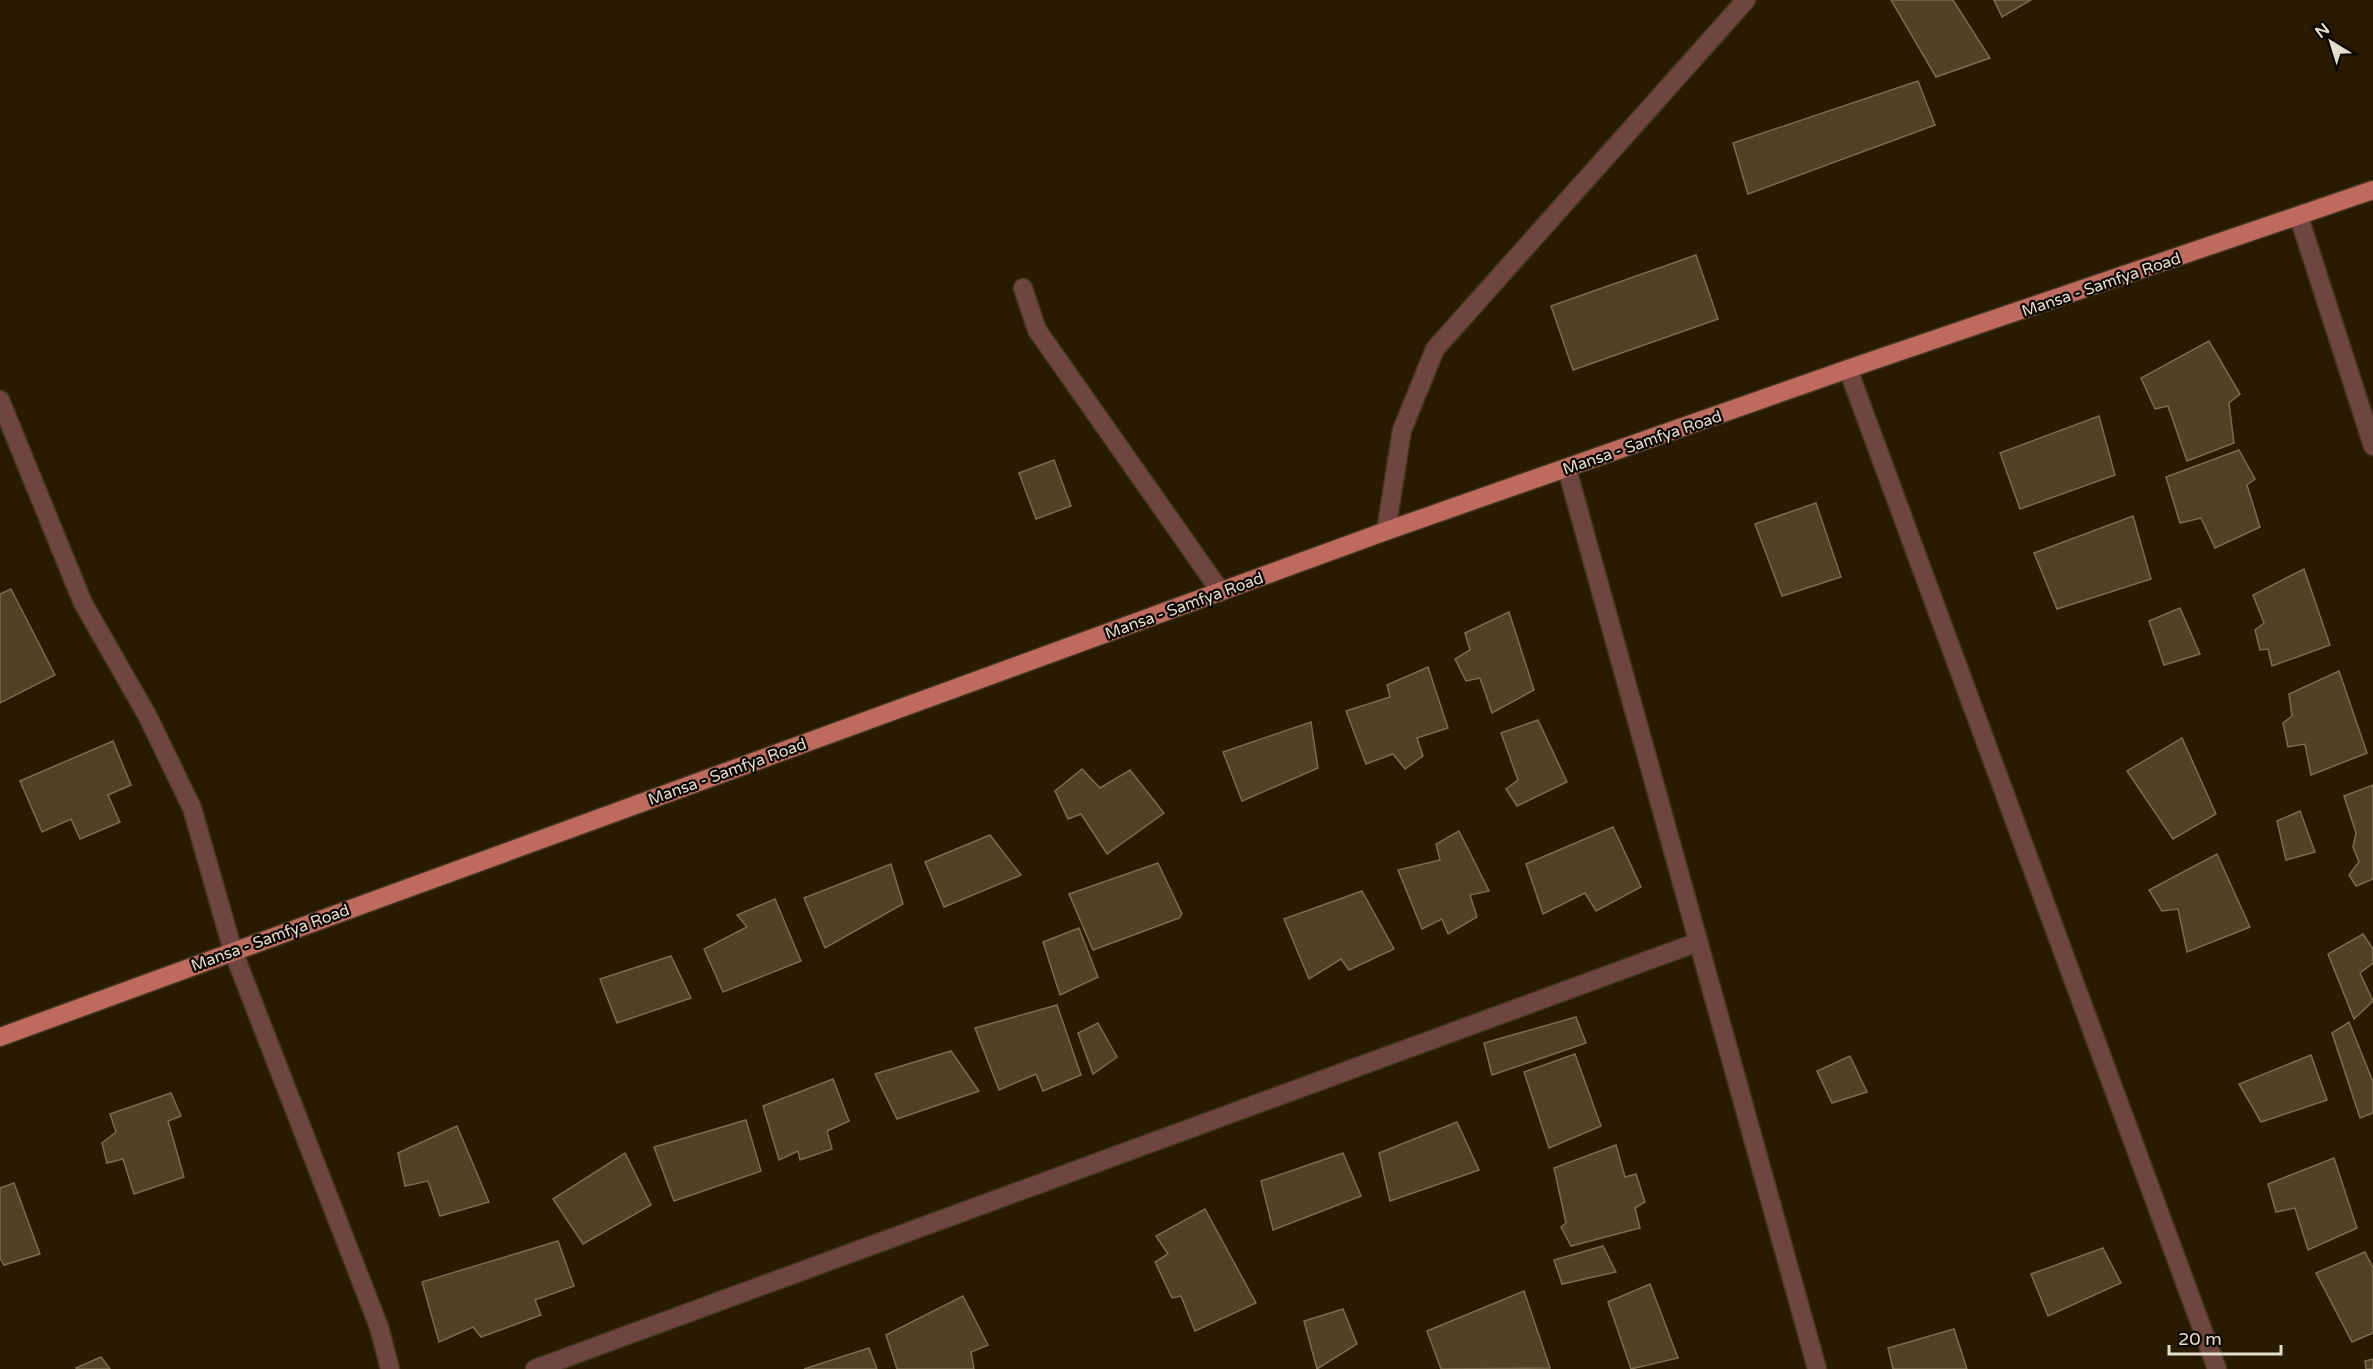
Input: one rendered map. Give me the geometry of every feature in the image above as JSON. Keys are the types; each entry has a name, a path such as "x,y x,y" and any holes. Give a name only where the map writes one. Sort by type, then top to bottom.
{"main road":[{"name":"Mansa - Samfya Road","path":"0,1036 1386,531 1848,369 2373,190"}],"street":[{"path":"1386,531 1402,430 1435,349 1746,0"},
{"path":"2299,217 2373,446"},
{"path":"1023,288 1037,330 1221,592"},
{"path":"1848,369 2217,1369"},
{"path":"0,400 83,603 147,715 192,808 233,951 379,1327 390,1369"},
{"path":"1567,469 1817,1369"},
{"path":"535,1369 1698,942"}],"building":[{"path":"1891,0 1953,0 1990,58 1936,77"},
{"path":"1994,0 2031,0 2002,17"},
{"path":"1918,81 1935,125 1748,194 1733,143"},
{"path":"1696,255 1718,319 1573,370 1551,306"},
{"path":"2209,341 2240,394 2229,403 2234,443 2187,461 2168,406 2155,409 2141,378"},
{"path":"2099,416 2115,475 2020,509 2000,453"},
{"path":"2239,450 2255,479 2247,485 2260,527 2215,548 2201,518 2180,523 2166,477"},
{"path":"1054,460 1071,506 1036,519 1019,473"},
{"path":"1816,503 1841,577 1782,596 1755,524"},
{"path":"2133,516 2151,579 2057,609 2034,553"},
{"path":"2304,569 2330,645 2272,666 2268,649 2260,650 2255,630 2264,623 2253,595"},
{"path":"11,589 55,675 0,703 0,594"},
{"path":"2180,608 2200,654 2164,665 2149,621"},
{"path":"1509,612 1534,690 1492,713 1480,678 1466,681 1455,659 1470,650 1465,633"},
{"path":"1428,667 1448,728 1417,738 1423,756 1405,769 1393,754 1366,764 1346,711 1390,697 1387,685"},
{"path":"2339,671 2367,753 2311,775 2305,744 2288,747 2283,723 2292,716 2289,694"},
{"path":"1538,720 1567,782 1517,806 1506,789 1518,780 1501,733"},
{"path":"1311,722 1318,768 1242,801 1223,752"},
{"path":"2182,738 2216,814 2173,839 2127,771"},
{"path":"113,741 131,785 108,795 120,822 80,839 71,819 42,832 20,781"},
{"path":"1082,769 1100,788 1130,770 1164,813 1107,854 1081,814 1068,819 1055,791"},
{"path":"2373,785 2373,879 2356,886 2349,875 2359,862 2353,847 2356,833 2344,796"},
{"path":"2300,811 2315,852 2286,860 2277,821"},
{"path":"1613,827 1641,887 1596,911 1585,893 1543,914 1526,864"},
{"path":"1459,831 1489,891 1470,895 1477,917 1448,934 1442,919 1422,929 1398,870 1440,860 1436,844"},
{"path":"990,835 1021,875 944,907 925,862"},
{"path":"2217,854 2250,927 2187,952 2178,909 2162,911 2149,890"},
{"path":"1158,863 1182,914 1179,918 1093,950 1069,894"},
{"path":"891,864 903,904 825,948 804,898"},
{"path":"1362,891 1394,949 1349,970 1341,959 1309,979 1284,919"},
{"path":"775,899 801,961 723,992 704,949 747,927 737,915"},
{"path":"1079,928 1098,977 1060,995 1043,942"},
{"path":"2363,934 2373,949 2373,963 2360,973 2373,1001 2354,1019 2328,954"},
{"path":"671,956 691,998 617,1023 600,979"},
{"path":"1057,1005 1081,1075 1043,1091 1036,1074 999,1090 975,1028"},
{"path":"1576,1017 1586,1043 1492,1075 1484,1043"},
{"path":"2349,1022 2373,1082 2373,1113 2360,1118 2332,1033"},
{"path":"1098,1023 1117,1057 1093,1074 1078,1033"},
{"path":"951,1051 979,1091 897,1119 875,1074"},
{"path":"1575,1054 1601,1126 1549,1148 1524,1072"},
{"path":"2311,1055 2327,1100 2261,1122 2239,1084"},
{"path":"1850,1056 1867,1092 1832,1103 1817,1071"},
{"path":"833,1079 849,1121 827,1131 832,1149 800,1160 798,1151 779,1160 763,1106"},
{"path":"171,1093 181,1116 168,1121 184,1177 134,1194 123,1159 107,1163 102,1143 116,1132 110,1114"},
{"path":"746,1120 761,1171 674,1201 654,1147"},
{"path":"1457,1122 1479,1170 1390,1201 1379,1153"},
{"path":"457,1126 489,1202 440,1216 428,1181 405,1186 398,1153"},
{"path":"1616,1145 1625,1177 1636,1174 1645,1202 1635,1208 1640,1228 1571,1246 1561,1227 1566,1223 1554,1168"},
{"path":"625,1153 651,1205 583,1244 553,1199"},
{"path":"1343,1153 1361,1196 1273,1230 1261,1181"},
{"path":"2334,1158 2357,1228 2308,1250 2295,1208 2276,1212 2268,1184"},
{"path":"14,1183 40,1254 4,1265 0,1258 0,1188"},
{"path":"1205,1209 1256,1303 1195,1331 1181,1296 1172,1298 1155,1262 1168,1254 1156,1236"},
{"path":"558,1241 574,1286 535,1300 541,1315 481,1337 473,1327 439,1342 422,1282"},
{"path":"1603,1246 1616,1272 1562,1284 1554,1260"},
{"path":"2103,1248 2121,1283 2048,1316 2031,1274"},
{"path":"2365,1252 2373,1268 2373,1333 2352,1342 2316,1273"},
{"path":"1650,1284 1678,1358 1631,1369 1608,1302"},
{"path":"1524,1291 1550,1368 1441,1369 1427,1331"},
{"path":"963,1296 988,1345 971,1352 974,1369 897,1369 886,1335"},
{"path":"1343,1309 1357,1344 1317,1369 1304,1321"},
{"path":"1954,1329 1967,1369 1893,1369 1888,1348"},
{"path":"869,1348 877,1369 804,1369"},
{"path":"101,1357 110,1369 76,1368"},
{"path":"2373,1359 2373,1369 2366,1369 2365,1361"}]}
